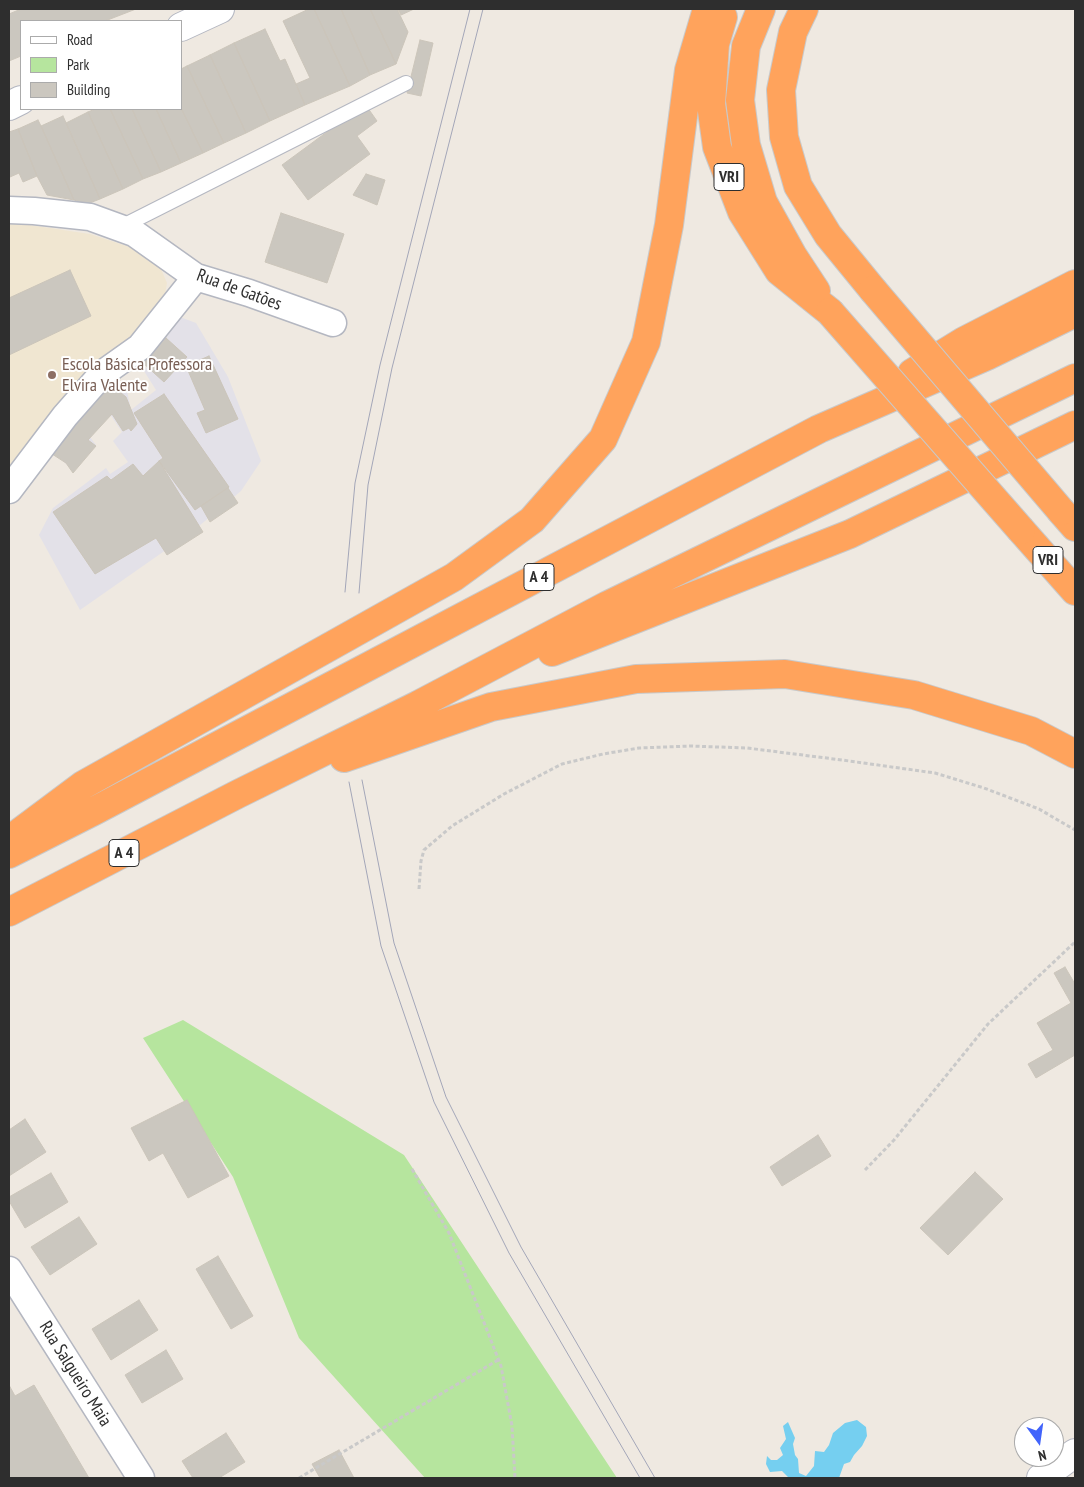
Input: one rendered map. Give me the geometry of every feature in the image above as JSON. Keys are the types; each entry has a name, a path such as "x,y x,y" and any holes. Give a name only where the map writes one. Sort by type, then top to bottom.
{"highway":[{"path":"9,841 83,785 454,577 532,520 603,440 646,342 669,225 690,70 707,9"},
{"name":"VRI","path":"726,9 715,44 711,104 718,147 742,212 779,271 830,312"},
{"name":"VRI","path":"761,9 746,46 740,100 746,145 763,202 793,256 830,312 1075,590"},
{"path":"804,9 793,32 781,90 784,137 798,186 828,235 1068,519"},
{"path":"820,428 964,341 1075,284"},
{"name":"A 4","path":"9,854 820,428 987,356 1075,313"},
{"name":"A 4","path":"9,912 238,794 418,705 608,605 1075,378"},
{"path":"418,705 850,534 1075,425"},
{"path":"238,794 491,707 636,679 785,674 905,694 1031,731 1075,754"}],"main road":[{"path":"182,26 220,9"},
{"path":"1041,1478 1075,1453"}],"street":[{"name":"Rua de Gatões","path":"9,210 90,218 134,233 196,277 249,293 333,323"},
{"path":"9,490 65,416 104,373 140,347 196,277"},
{"name":"Rua Salgueiro Maia","path":"9,1270 141,1478"}],"lane":[{"path":"119,228 406,83"}],"path":[{"path":"420,889 421,861 424,850 452,826 504,794 562,764 639,748 690,746 747,748 935,773 984,788 1039,809 1075,830"},
{"path":"865,1170 894,1140 988,1024 1075,942"},
{"path":"412,1169 449,1233 498,1360 512,1426 515,1478"},
{"path":"299,1478 498,1360"}],"shaded area":[{"name":"Escola Básica Professora Elvira Valente","path":"9,224 23,224 90,234 139,250 161,269 167,283 164,300 133,338 9,474"},
{"path":"180,317 196,323 228,377 261,461 241,491 193,531 80,610 39,535 53,508 106,468 110,474 128,462 113,441 122,432 110,414 90,437 96,445 73,470 47,447 104,373 127,391 131,410 156,390 144,371"}],"green space":[{"path":"183,1020 404,1155 617,1478 425,1478 299,1338 233,1177 143,1038"}],"water":[{"path":"857,1420 866,1427 867,1436 850,1462 844,1464 839,1478 789,1478 782,1471 770,1472 766,1464 767,1456 771,1460 777,1460 783,1455 780,1448 786,1439 783,1426 788,1422 795,1438 793,1444 795,1455 798,1459 799,1473 806,1476 814,1466 815,1451 824,1452 829,1445 833,1433 845,1423"}],"building":[{"path":"21,9 136,9 108,20 20,20 20,56 9,61 9,14"},
{"path":"309,9 314,9 350,86 305,105 296,84 310,78 283,21"},
{"path":"314,9 341,9 370,75 350,86"},
{"path":"341,9 370,9 396,64 370,75"},
{"path":"370,9 398,9 408,32 396,64"},
{"path":"398,9 414,9 401,15"},
{"path":"265,29 280,61 285,59 305,105 270,121 234,43"},
{"path":"420,40 433,43 421,96 407,93"},
{"path":"234,43 270,121 246,133 210,55"},
{"path":"210,55 246,133 224,143 187,66"},
{"path":"187,66 224,143 203,153 182,110 182,68"},
{"path":"365,104 377,121 357,136 370,154 308,200 282,165"},
{"path":"93,110 110,110 143,179 123,189 88,112"},
{"path":"110,110 132,110 161,172 143,179"},
{"path":"132,110 156,110 181,163 161,172"},
{"path":"156,110 182,110 203,153 181,163"},
{"path":"88,112 123,189 100,199 66,123"},
{"path":"63,116 100,199 87,204 74,200 41,126"},
{"path":"38,120 74,200 47,195 37,176 18,129"},
{"path":"18,129 37,176 23,182 19,173 10,177 9,174 9,132"},
{"path":"366,174 385,180 377,205 353,195"},
{"path":"281,213 344,234 327,283 265,262"},
{"path":"70,270 91,316 9,355 9,298"},
{"path":"166,338 187,357 164,382 143,363"},
{"path":"209,356 238,419 206,433 197,413 205,410 186,366"},
{"path":"104,379 126,397 137,424 131,431 129,428 123,431 112,414 88,440 96,446 73,473 66,463 49,452"},
{"path":"164,394 229,487 195,510 159,461 163,458 134,413"},
{"path":"159,461 203,532 167,555 156,538 95,574 53,512 107,476 111,480 133,464 143,476"},
{"path":"228,488 238,503 210,522 201,506"},
{"path":"1065,967 1075,984 1075,1055 1036,1078 1028,1064 1053,1050 1037,1023 1071,1003 1054,973"},
{"path":"187,1100 229,1176 188,1198 163,1153 149,1161 131,1128"},
{"path":"25,1119 46,1152 9,1176 9,1130"},
{"path":"818,1135 831,1156 782,1186 770,1167"},
{"path":"975,1172 1003,1199 948,1255 920,1228"},
{"path":"51,1173 68,1202 25,1228 9,1201 9,1197"},
{"path":"79,1217 97,1244 50,1275 31,1247"},
{"path":"218,1256 253,1316 231,1329 196,1269"},
{"path":"139,1300 158,1330 111,1360 92,1329"},
{"path":"166,1350 183,1379 142,1403 125,1375"},
{"path":"9,1385 15,1396 34,1385 89,1478 9,1478"},
{"path":"226,1433 245,1462 219,1478 193,1478 182,1461"},
{"path":"339,1450 354,1478 320,1478 312,1464"}],"tram line":[{"path":"345,592 355,483 380,365 470,9"},
{"path":"359,593 368,485 392,368 483,9"},
{"path":"362,780 394,943 446,1097 521,1247 655,1478"},
{"path":"349,782 381,946 434,1102 509,1253 640,1478"}],"place":[{"name":"Escola Básica Professora Elvira Valente","path":"52,375"}]}
